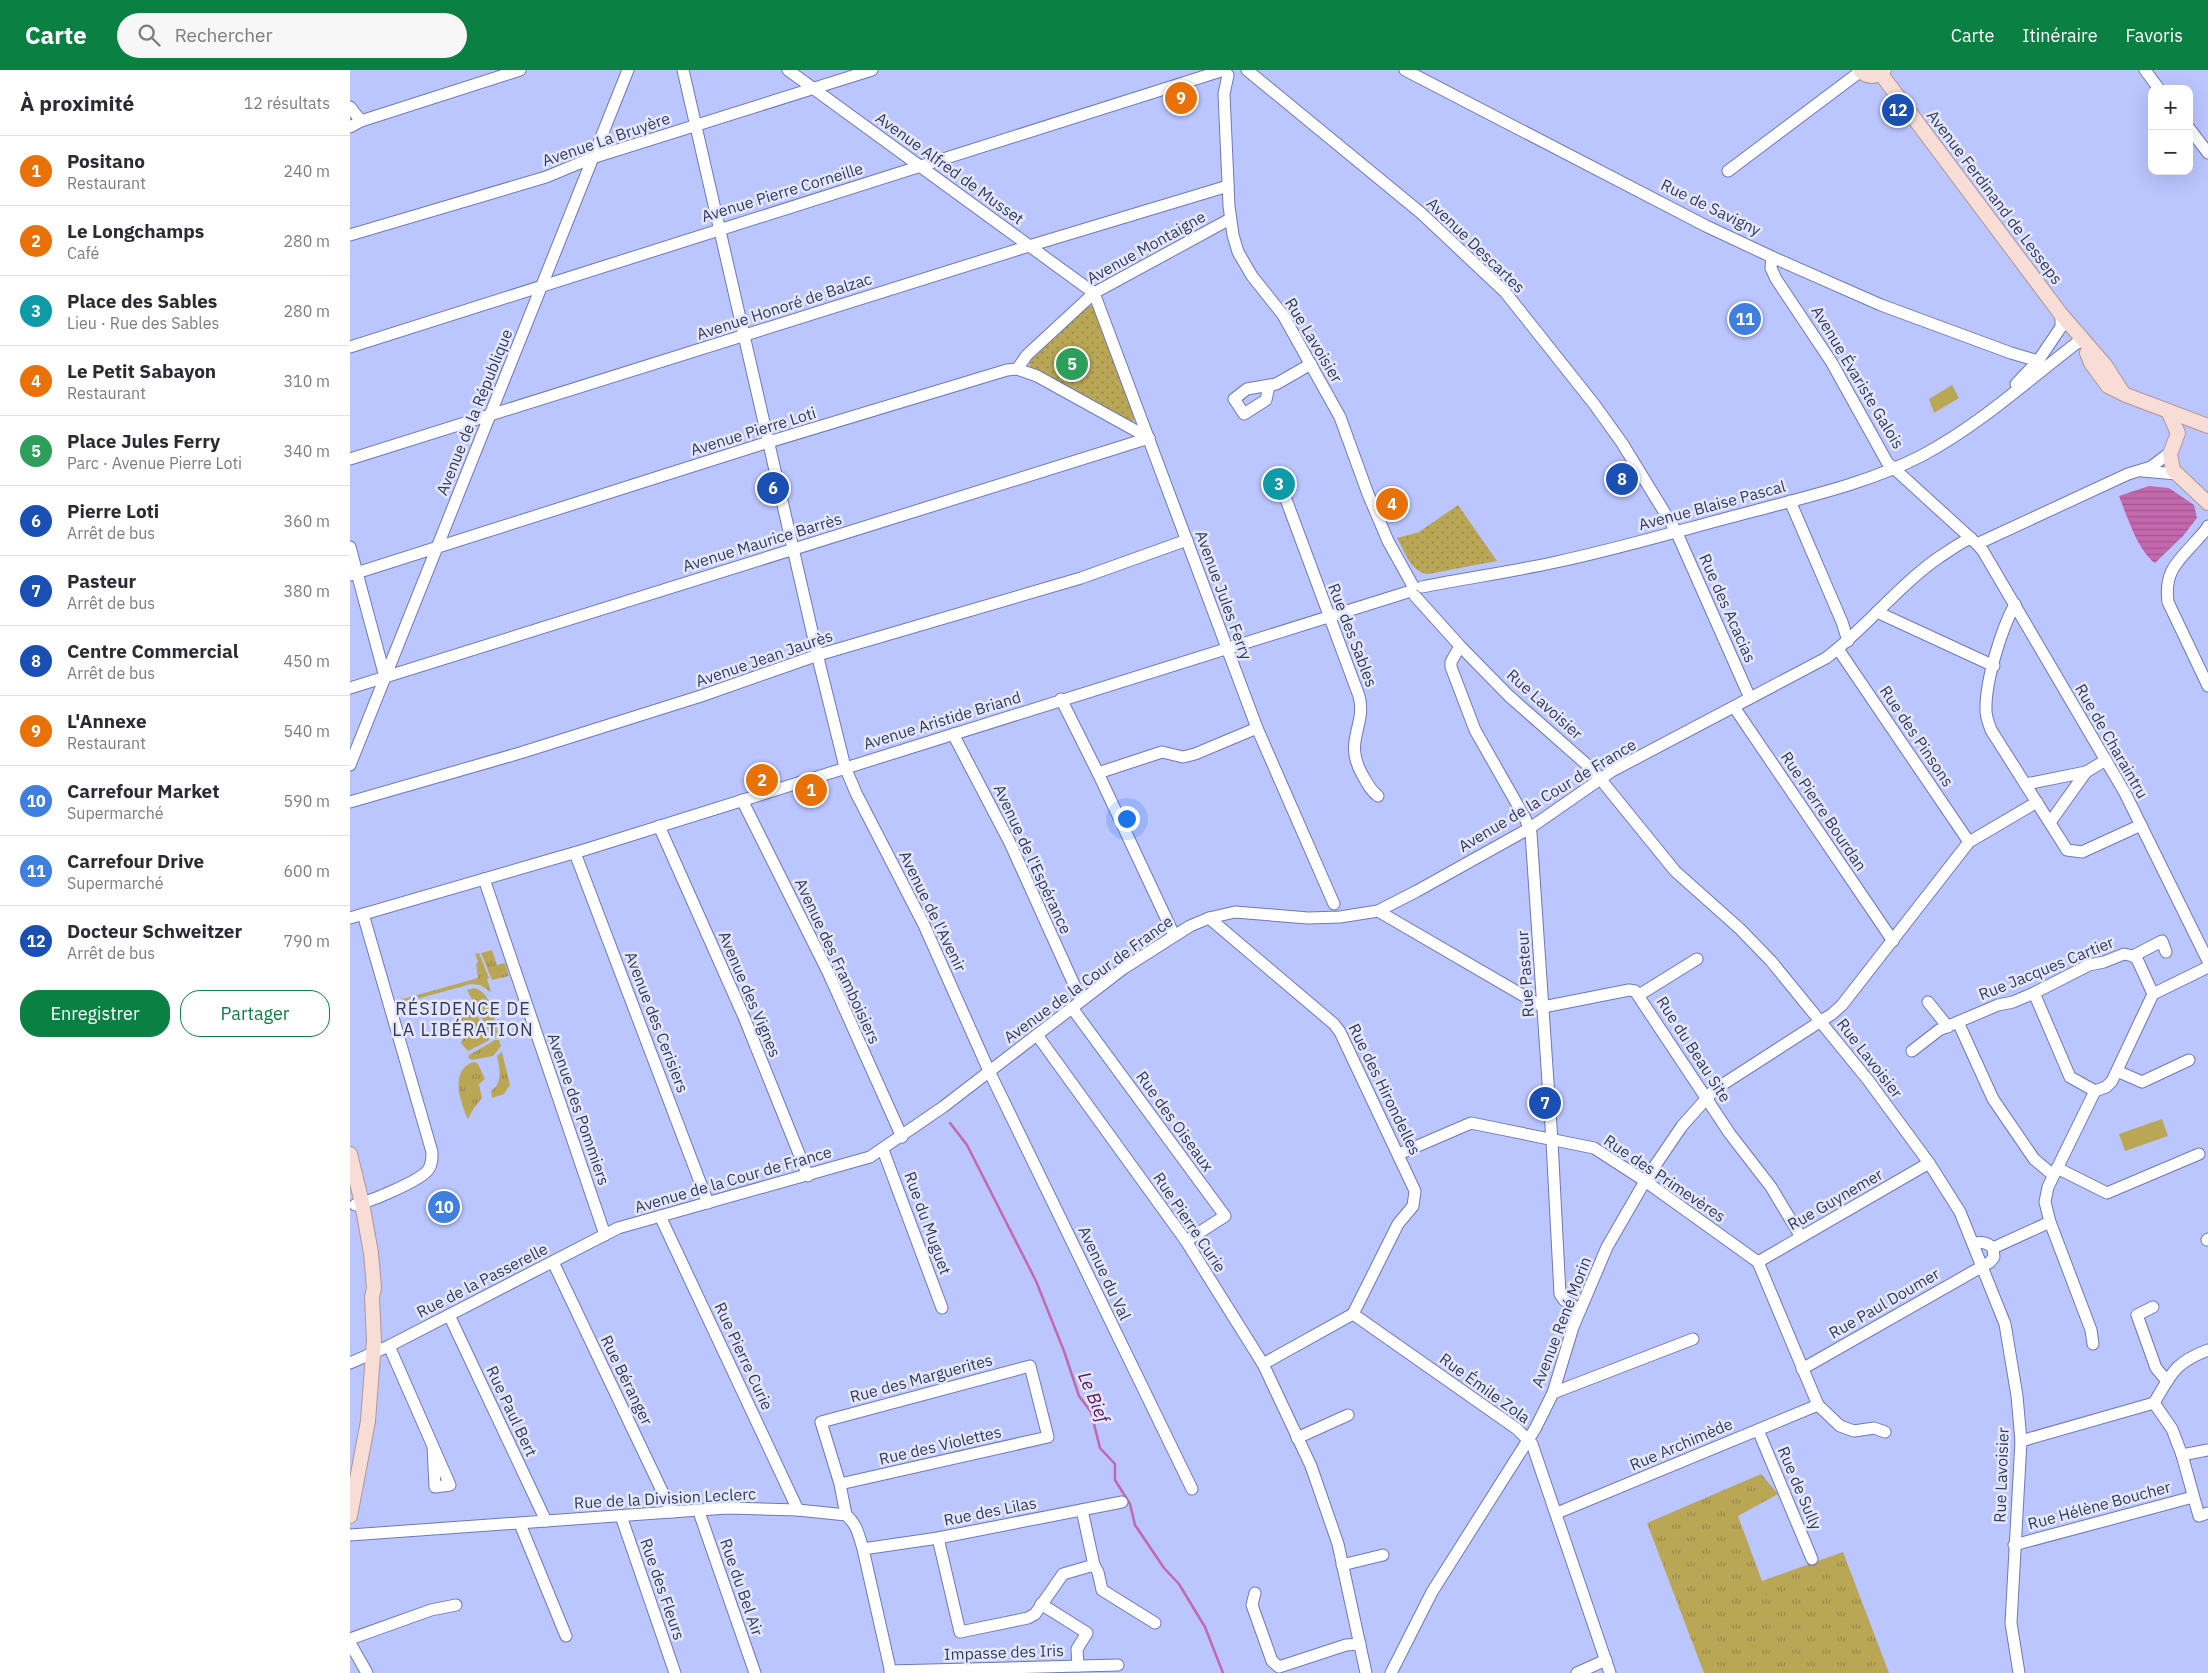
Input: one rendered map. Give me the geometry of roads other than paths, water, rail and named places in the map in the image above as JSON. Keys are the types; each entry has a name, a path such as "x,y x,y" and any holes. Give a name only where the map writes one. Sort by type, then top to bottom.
{"main road":[{"path":"1860,71 1868,76 1883,72"},
{"name":"Avenue Ferdinand de Lesseps","path":"1883,72 2078,335"},
{"path":"2078,335 2104,365 2123,393 2205,425"},
{"path":"2168,411 2177,426 2178,433 2170,464 2176,474 2208,503"},
{"path":"2174,446 2189,428 2205,425"},
{"path":"350,1154 359,1204 367,1289 372,1296 374,1351 368,1421 350,1516"},
{"path":"350,1184 359,1204"}],"street":[{"path":"350,127 361,121 520,70"},
{"name":"Avenue de la République","path":"350,766 628,70"},
{"name":"Avenue de l'Avenir","path":"683,70 845,767 856,793 924,924 990,1071"},
{"name":"Avenue Alfred de Musset","path":"788,70 1094,293"},
{"name":"Avenue La Bruyère","path":"350,235 546,177 592,158 872,70"},
{"name":"Avenue Pierre Corneille","path":"350,346 1225,72 1237,76 1247,70"},
{"name":"Avenue Descartes","path":"1247,70 1421,213 1505,292 1594,404 1622,443 1676,531"},
{"name":"Rue de Savigny","path":"1405,70 1697,222 1772,257 1881,305 2040,366"},
{"path":"2145,70 2156,85"},
{"path":"1728,171 1860,71"},
{"name":"Rue Lavoisier","path":"1225,72 1224,94 1232,235 1244,264 1283,315 1340,417 1388,541 1415,590 1460,646 1509,696 1601,778 1676,871 1740,929 1765,955 1868,1080 1929,1164 1960,1212 2005,1324 2017,1396 2021,1441 2011,1623 2019,1673"},
{"path":"350,106 361,121"},
{"path":"2191,130 2208,153"},
{"name":"Avenue Honoré de Balzac","path":"350,459 1029,246 1228,186"},
{"name":"Avenue Montaigne","path":"1018,369 1027,354 1094,293 1230,219"},
{"name":"Avenue Évariste Galois","path":"1772,257 1771,268 1776,279 1832,363 1866,427 1888,462 1974,541"},
{"name":"Avenue Jules Ferry","path":"1094,293 1257,728 1334,904"},
{"name":"Avenue Blaise Pascal","path":"2040,366 2060,327 2061,314"},
{"path":"2056,333 2066,330 2078,335"},
{"name":"Avenue Blaise Pascal","path":"1415,590 1556,562 1623,546 1790,501 1894,468 1922,456 1956,436 1993,409 2001,397 2078,335"},
{"path":"2011,354 2028,377"},
{"path":"1269,386 1276,384 1310,364"},
{"path":"1018,369 1037,376 1148,438"},
{"name":"Avenue Pierre Loti","path":"354,574 992,373 1018,369"},
{"name":"Avenue Maurice Barrès","path":"350,688 1148,438"},
{"path":"1974,541 2128,474 2151,467 2174,446"},
{"path":"2142,471 2176,474"},
{"name":"Rue des Sables","path":"1278,485 1286,501 1361,704 1354,742 1355,759 1371,790 1378,796"},
{"path":"1790,501 1842,622 1848,641"},
{"path":"2208,527 2176,562 2168,576 2166,588 2168,602 2208,686"},
{"name":"Rue des Acacias","path":"1676,531 1750,698"},
{"name":"Avenue Jean Jaurès","path":"350,802 529,750 701,696 818,655 1081,578 1187,540"},
{"name":"Rue de Charaintru","path":"1974,541 2014,604 2106,760 2208,961"},
{"name":"Avenue de la Cour de France","path":"605,1236 618,1228 870,1157 902,1137 1077,1004 1174,935 1210,918 1244,912 1308,918 1340,917 1378,911 1530,828 1601,778 1826,658 1848,641 1923,569 1961,542 1974,541"},
{"path":"350,547 354,574 386,676"},
{"name":"Avenue Aristide Briand","path":"350,918 575,852 1415,590"},
{"path":"2014,604 2003,630 1987,696 1986,712 1991,730 2051,821 2067,850 2082,852 2141,826"},
{"path":"1877,612 1994,666"},
{"name":"Rue Pasteur","path":"1460,646 1451,662 1475,730 1530,828 1534,855 1560,1294 1564,1300 1580,1310"},
{"name":"Rue des Pinsons","path":"1838,649 1969,842"},
{"path":"1061,699 1174,935"},
{"name":"Rue Pierre Bourdan","path":"1734,707 1890,938"},
{"path":"1098,773 1162,752 1183,757 1195,754 1257,728"},
{"name":"Avenue de l'Espérance","path":"953,734 1010,843 1077,1004"},
{"path":"2026,784 2086,772 2106,760"},
{"path":"2051,821 2086,772"},
{"name":"Avenue des Framboisiers","path":"742,800 828,972 902,1137"},
{"name":"Avenue René Morin","path":"1391,1673 1432,1592 1528,1441 1553,1393 1580,1310 1607,1247 1645,1181 1682,1126 1714,1090 1821,1022 1842,1005 1890,938 1969,842 2038,802"},
{"name":"Avenue des Vignes","path":"659,826 744,1017 808,1176"},
{"name":"Avenue des Cerisiers","path":"575,852 708,1203"},
{"name":"Avenue des Pommiers","path":"484,879 605,1236"},
{"path":"1378,911 1543,1007"},
{"path":"359,1204 424,1176 432,1162 432,1152 363,914"},
{"name":"Rue des Hirondelles","path":"1210,918 1334,1024 1340,1032 1415,1191 1415,1201 1398,1224 1353,1314"},
{"path":"2133,956 2162,941 2166,952"},
{"name":"Rue Jacques Cartier","path":"1912,1051 1932,1035 1953,1024 1998,1004 2013,1002 2034,993 2089,965 2104,962 2124,954 2137,959 2153,994"},
{"path":"1639,995 1697,959"},
{"path":"2093,1344 2091,1330 2050,1222 2045,1202 2055,1171 2095,1091 2106,1087 2117,1071 2153,994 2208,967"},
{"name":"Rue du Beau Site","path":"1543,1007 1629,990 1639,995 1730,1134 1772,1187 1801,1237"},
{"path":"2034,993 2070,1077 2095,1091"},
{"path":"1928,1002 1953,1024 1993,1099 2034,1159 2055,1171 2107,1194 2199,1154"},
{"name":"Rue des Oiseaux","path":"1077,1004 1225,1216 1186,1241"},
{"name":"Rue Pierre Curie","path":"1036,1035 1186,1241 1263,1364 1310,1466 1338,1544 1366,1673"},
{"path":"2117,1071 2142,1082 2189,1060"},
{"name":"Avenue du Val","path":"990,1071 1192,1489"},
{"name":"Rue des Primevères","path":"1399,1154 1472,1123 1594,1148 1645,1181 1758,1262"},
{"name":"Rue du Muguet","path":"883,1150 942,1308"},
{"name":"Rue Guynemer","path":"1758,1262 1929,1164"},
{"name":"Rue Pierre Curie","path":"660,1216 798,1510"},
{"path":"1993,1248 2050,1222"},
{"name":"Rue de la Passerelle","path":"350,1363 389,1346 605,1236"},
{"path":"1973,1243 1981,1242 1993,1248 1994,1257 1982,1267"},
{"name":"Rue Béranger","path":"553,1262 672,1512"},
{"path":"1758,1262 1818,1405 1840,1426 1854,1431 1874,1428 1884,1432"},
{"name":"Rue Paul Doumer","path":"1802,1369 1982,1267"},
{"path":"2153,1307 2137,1315 2156,1368 2167,1381"},
{"path":"1263,1364 1353,1314"},
{"name":"Rue Émile Zola","path":"1353,1314 1517,1429 1532,1444 1610,1673"},
{"name":"Rue Paul Bert","path":"448,1316 546,1521"},
{"path":"1553,1393 1693,1339"},
{"path":"389,1346 433,1446"},
{"path":"2021,1441 2154,1403 2179,1364 2189,1357 2208,1350"},
{"name":"Rue des Marguerites","path":"840,1484 821,1422 1030,1366 1048,1437"},
{"path":"2154,1403 2172,1429 2182,1455 2193,1497 2203,1515"},
{"name":"Rue Archimède","path":"1556,1513 1818,1405"},
{"path":"1297,1438 1348,1415"},
{"name":"Rue de Sully","path":"1758,1430 1812,1559"},
{"name":"Rue des Violettes","path":"840,1484 1048,1437"},
{"path":"2182,1455 2208,1450"},
{"path":"840,1484 846,1514 858,1531 863,1549 890,1672"},
{"name":"Rue Hélène Boucher","path":"2014,1545 2193,1497"},
{"name":"Rue des Lilas","path":"863,1549 938,1538 1122,1502"},
{"name":"Rue de la Division Leclerc","path":"350,1535 672,1512 699,1512 727,1508 798,1510 846,1514"},
{"path":"1082,1510 1094,1565 1098,1572 1102,1590 1155,1624"},
{"name":"Rue du Bel Air","path":"699,1512 755,1673"},
{"name":"Rue des Fleurs","path":"622,1516 675,1673"},
{"path":"520,1524 566,1636"},
{"path":"938,1538 960,1632 1028,1618 1035,1614 1063,1574 1094,1565"},
{"path":"1342,1565 1383,1555"},
{"path":"1255,1593 1252,1606 1272,1661 1279,1666 1346,1645 1360,1644"},
{"path":"1041,1604 1087,1633 1077,1649 1078,1666"},
{"path":"350,1639 431,1610 456,1605"},
{"path":"350,1643 367,1673"},
{"path":"1577,1673 1606,1660"},
{"name":"Impasse des Iris","path":"890,1672 1029,1670 1118,1665"}],"waterway":[{"name":"Le Bief","path":"950,1123 967,1145 1036,1281 1064,1351 1079,1396 1091,1412 1100,1448 1115,1464 1115,1480 1130,1504 1135,1525 1164,1568 1179,1584 1205,1627 1223,1673"}],"place":[{"name":"L'Annexe","path":"1181,98"},
{"name":"Docteur Schweitzer","path":"1898,110"},
{"name":"Carrefour Drive","path":"1745,319"},
{"name":"Place Jules Ferry","path":"1072,364"},
{"name":"Centre Commercial","path":"1622,479"},
{"name":"Place des Sables","path":"1279,484"},
{"name":"Pierre Loti","path":"773,488"},
{"name":"Le Petit Sabayon","path":"1392,504"},
{"name":"Le Longchamps","path":"762,780"},
{"name":"Positano","path":"811,790"},
{"name":"Pasteur","path":"1545,1103"},
{"name":"Carrefour Market","path":"444,1207"}],"district":[{"name":"RÉSIDENCE DE LA LIBÉRATION","path":"463,1018"}]}
